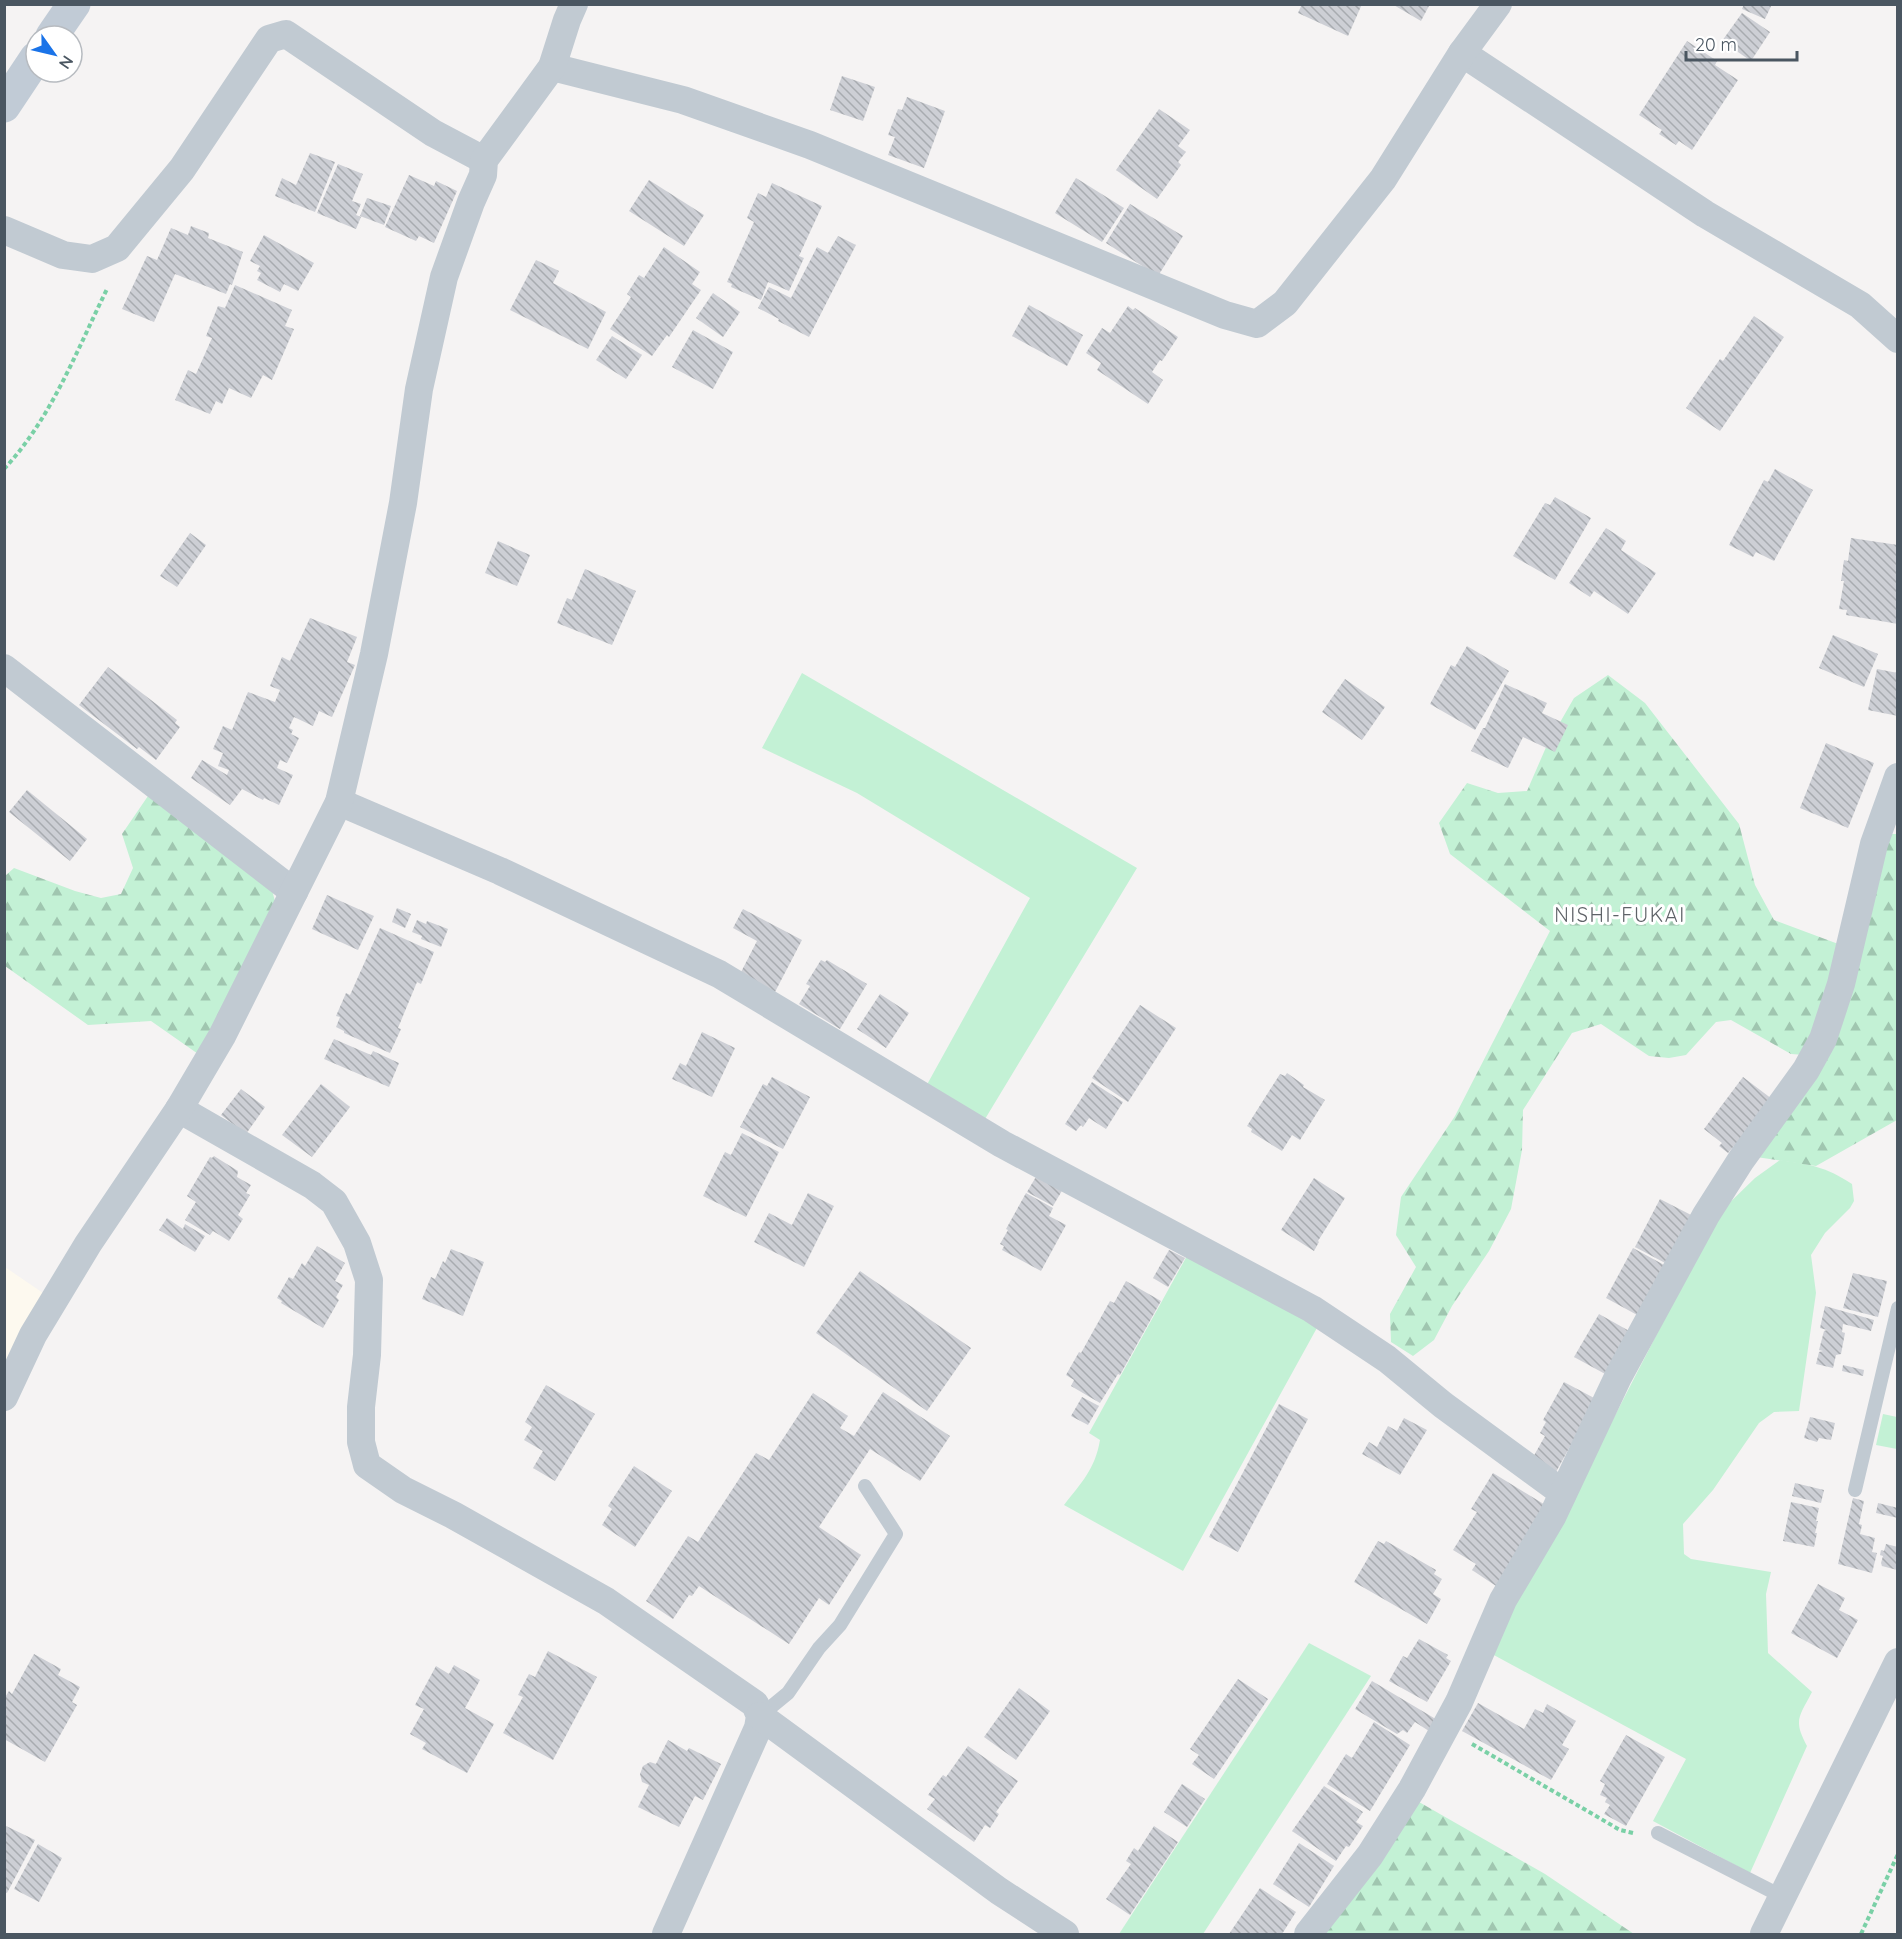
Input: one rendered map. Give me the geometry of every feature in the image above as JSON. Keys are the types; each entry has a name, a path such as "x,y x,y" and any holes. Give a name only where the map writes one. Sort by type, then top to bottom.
{"street":[{"path":"60,24 74,4"},
{"path":"4,1396 33,1335 88,1244 179,1109 222,1036 339,801 374,654 403,503 419,389 444,277 483,175 484,160 552,67 574,4"},
{"path":"552,67 682,100 810,145 1226,315 1257,324 1285,303 1383,179 1462,53 1498,4"},
{"path":"4,230 63,255 92,259 117,248 182,169 269,39 286,34 433,132 484,160"},
{"path":"1462,53 1705,214 1860,305 1898,339"},
{"path":"4,106 24,76"},
{"path":"4,668 294,892"},
{"path":"1308,1935 1370,1855 1412,1789 1460,1702 1503,1600 1552,1517 1618,1377 1706,1215 1741,1160 1806,1070 1823,1039 1841,984 1874,844 1898,777"},
{"path":"339,801 500,871 719,974 1002,1144 1312,1309 1387,1359 1443,1406 1563,1493"},
{"path":"179,1109 334,1202 357,1243 369,1280 368,1355 361,1407 361,1442 367,1465 403,1490 453,1515 606,1601 755,1704 760,1716 999,1891 1065,1935"},
{"path":"1764,1935 1781,1896 1898,1662"},
{"path":"666,1935 758,1728 760,1716"}],"lane":[{"path":"1856,1490 1898,1308"},
{"path":"760,1716 788,1693 819,1648 840,1625 896,1534 865,1486"},
{"path":"1658,1833 1781,1896"}],"path":[{"path":"4,469 23,450 53,399 107,288 117,248"},
{"path":"1445,1728 1620,1830 1629,1833 1658,1833"},
{"path":"1861,1935 1898,1854"}],"shaded area":[{"path":"5,1267 46,1295 5,1376"}],"green space":[{"path":"802,673 1137,868 982,1124 924,1090 1030,898 857,793 762,748"},
{"path":"1608,675 1645,703 1739,824 1755,885 1774,920 1841,945 1805,1055 1791,1054 1731,1020 1716,1022 1686,1055 1669,1058 1649,1056 1601,1024 1572,1033 1523,1110 1522,1150 1511,1209 1489,1251 1452,1306 1434,1340 1413,1356 1391,1342 1390,1314 1416,1267 1396,1235 1401,1197 1455,1116 1550,931 1450,854 1439,823 1467,783 1498,793 1527,791 1547,745 1574,698"},
{"path":"148,796 272,890 276,905 201,1056 151,1021 88,1025 5,966 5,876 14,868 75,891 101,898 121,894 133,868 122,834"},
{"path":"1887,834 1897,834 1897,1120 1816,1166 1756,1157 1813,1078"},
{"path":"1780,1160 1818,1167 1833,1173 1852,1184 1854,1201 1825,1233 1811,1255 1816,1293 1799,1411 1774,1412 1759,1423 1713,1490 1683,1524 1684,1554 1691,1559 1771,1572 1766,1594 1768,1653 1812,1692 1799,1719 1800,1730 1807,1746 1750,1873 1653,1821 1686,1759 1492,1654 1512,1607 1566,1511 1719,1213 1755,1178"},
{"path":"1188,1254 1318,1326 1183,1571 1064,1505 1087,1475 1095,1459 1100,1440 1089,1433"},
{"path":"1883,1414 1897,1417 1897,1449 1876,1445"},
{"path":"1309,1643 1371,1676 1203,1934 1119,1934"},
{"path":"1419,1802 1545,1874 1634,1934 1321,1934"}],"building":[{"path":"1302,4 1362,4 1348,36 1298,13"},
{"path":"1392,4 1430,4 1421,21"},
{"path":"1744,4 1772,4 1765,19 1742,9"},
{"path":"1742,13 1770,32 1751,61 1722,41"},
{"path":"1687,41 1717,61 1715,65 1738,80 1692,150 1679,141 1676,145 1659,134 1662,130 1639,115"},
{"path":"842,76 875,87 863,121 830,110"},
{"path":"907,97 945,111 924,168 888,155 895,137 888,135 898,109 902,110"},
{"path":"1159,109 1190,130 1178,146 1186,152 1178,162 1181,165 1157,199 1116,170"},
{"path":"310,153 335,162 315,212 275,196 282,178 296,185"},
{"path":"338,164 363,174 352,201 361,204 356,215 361,217 356,229 317,213"},
{"path":"409,175 434,186 436,181 457,191 434,243 419,236 416,241 385,227"},
{"path":"1076,178 1124,208 1102,242 1055,213"},
{"path":"649,180 704,215 684,246 629,211"},
{"path":"772,183 822,206 799,256 804,258 789,291 768,282 761,300 731,287 732,284 727,282 754,222 747,218 758,193 766,197"},
{"path":"367,198 391,206 384,225 360,216"},
{"path":"1130,204 1183,236 1158,276 1106,243"},
{"path":"191,226 209,233 208,238 243,252 232,285 230,284 226,294 175,274 154,322 122,309 147,256 157,260 171,228 188,235"},
{"path":"264,235 314,263 298,291 284,284 280,292 257,280 261,273 257,271 260,266 250,261"},
{"path":"838,236 856,245 809,337 758,308 769,287 791,298 817,247 828,253"},
{"path":"664,247 700,272 692,284 701,290 669,337 667,335 652,356 610,329 631,297 627,294 639,275 644,278"},
{"path":"536,260 559,271 553,283 606,312 588,349 510,310"},
{"path":"235,285 292,310 285,326 294,329 272,380 263,375 251,398 229,388 222,404 216,401 210,414 175,400 188,370 196,374 212,338 206,336 218,306 225,308"},
{"path":"713,293 740,312 723,337 696,318"},
{"path":"1029,305 1083,335 1067,366 1012,336"},
{"path":"1128,306 1133,310 1135,308 1178,337 1152,372 1163,380 1148,404 1097,370 1101,363 1086,353 1102,328 1110,333"},
{"path":"1754,316 1784,337 1720,431 1686,408 1720,359 1723,361"},
{"path":"693,330 733,352 713,389 672,367"},
{"path":"612,336 642,355 626,379 596,360"},
{"path":"1775,469 1813,490 1774,561 1756,552 1753,557 1729,545 1764,480 1768,482"},
{"path":"1555,497 1591,518 1555,580 1513,556 1545,503 1550,505"},
{"path":"1606,528 1626,541 1621,550 1656,573 1628,614 1594,591 1590,597 1569,583"},
{"path":"190,533 206,545 177,587 160,576"},
{"path":"1851,538 1898,545 1898,624 1846,615 1847,610 1839,609 1844,581 1841,581 1844,560 1848,561"},
{"path":"498,541 530,555 517,586 485,573"},
{"path":"585,569 636,591 612,645 557,623 567,598 572,600"},
{"path":"310,618 357,637 347,662 355,665 332,717 319,711 313,726 294,717 289,728 293,730 291,734 299,738 287,763 280,760 277,768 293,775 279,805 242,789 230,805 191,778 202,760 227,775 229,770 218,766 223,753 213,749 223,726 232,730 248,692 275,702 280,690 270,686 282,657 290,661"},
{"path":"1833,635 1878,654 1864,687 1819,668"},
{"path":"1467,646 1509,671 1475,730 1430,704 1451,665 1455,667"},
{"path":"108,667 177,720 175,723 180,727 156,760 139,747 137,749 79,705"},
{"path":"1877,669 1898,673 1898,716 1868,710"},
{"path":"1345,679 1385,707 1362,740 1322,712"},
{"path":"1505,684 1547,703 1542,713 1568,725 1555,752 1523,737 1508,768 1471,751 1485,728"},
{"path":"1826,743 1874,763 1848,828 1800,808"},
{"path":"27,790 87,839 70,861 9,812"},
{"path":"327,895 374,916 358,950 312,929"},
{"path":"397,908 411,914 405,928 392,922"},
{"path":"743,909 802,940 775,992 740,974 757,941 733,928"},
{"path":"417,920 426,924 427,921 448,929 441,947 421,939 422,936 412,932"},
{"path":"380,928 434,952 421,984 417,982 390,1053 344,1033 336,1027 340,1017 336,1016 346,993 350,995"},
{"path":"821,960 825,962 827,960 867,984 840,1029 799,1004 810,986 806,984"},
{"path":"880,994 909,1013 886,1048 857,1029"},
{"path":"1140,1005 1176,1028 1128,1102 1092,1078"},
{"path":"702,1032 735,1048 712,1097 672,1079 680,1063 686,1066"},
{"path":"334,1039 371,1055 373,1051 399,1063 389,1087 324,1059"},
{"path":"1287,1073 1304,1085 1303,1087 1325,1100 1300,1140 1292,1135 1282,1151 1251,1132 1252,1129 1247,1126 1280,1074 1285,1076"},
{"path":"772,1077 810,1097 783,1149 740,1127 763,1084 767,1086"},
{"path":"1743,1077 1772,1099 1736,1147 1734,1146 1728,1153 1719,1146 1722,1143 1704,1129"},
{"path":"1092,1082 1123,1102 1106,1129 1089,1118 1083,1127 1081,1125 1076,1131 1065,1124"},
{"path":"321,1084 350,1107 312,1157 282,1135"},
{"path":"241,1089 265,1107 246,1134 221,1115"},
{"path":"742,1133 779,1152 746,1217 703,1196 725,1152 731,1155"},
{"path":"214,1156 238,1171 237,1177 251,1185 246,1193 250,1195 238,1215 243,1219 229,1241 213,1231 210,1235 185,1220 196,1202 187,1196 210,1157"},
{"path":"1037,1175 1063,1189 1053,1206 1027,1192"},
{"path":"1314,1178 1345,1198 1314,1251 1281,1230"},
{"path":"808,1193 834,1206 804,1267 754,1242 769,1213 792,1225"},
{"path":"1026,1193 1053,1208 1049,1216 1066,1225 1041,1271 1002,1250 1004,1246 1000,1244"},
{"path":"1660,1199 1693,1216 1667,1264 1635,1247"},
{"path":"167,1218 183,1229 185,1224 205,1236 195,1252 159,1230"},
{"path":"317,1246 345,1263 335,1281 343,1285 336,1297 339,1300 323,1328 281,1303 282,1301 277,1298 289,1277 293,1279 302,1263 305,1266"},
{"path":"1633,1248 1666,1266 1639,1316 1606,1298"},
{"path":"451,1249 484,1262 463,1316 422,1299 431,1277 435,1279"},
{"path":"1169,1250 1185,1258 1168,1287 1153,1278"},
{"path":"860,1271 971,1348 927,1411 816,1333"},
{"path":"1853,1273 1887,1281 1878,1317 1843,1308"},
{"path":"1126,1281 1161,1301 1120,1375 1118,1374 1100,1403 1071,1386 1074,1380 1066,1375 1110,1301 1114,1303"},
{"path":"1825,1306 1874,1320 1871,1331 1843,1324 1842,1332 1845,1333 1841,1354 1836,1355 1833,1368 1816,1364 1819,1352 1823,1351 1819,1350 1824,1331 1827,1330 1820,1328"},
{"path":"1599,1314 1631,1332 1607,1375 1574,1357"},
{"path":"1843,1365 1864,1370 1863,1376 1842,1371"},
{"path":"1564,1382 1596,1399 1556,1472 1532,1459 1545,1436 1540,1433 1546,1422 1543,1420"},
{"path":"546,1385 595,1414 555,1481 533,1468 543,1451 524,1440 532,1427 525,1422"},
{"path":"883,1392 950,1436 920,1481 870,1449 819,1527 861,1555 829,1605 819,1598 789,1644 699,1586 692,1596 689,1595 673,1619 646,1601 688,1536 698,1542 756,1453 769,1460 813,1393 848,1416 840,1428 854,1436"},
{"path":"1082,1397 1099,1406 1088,1425 1071,1416"},
{"path":"1279,1404 1308,1419 1238,1552 1209,1537"},
{"path":"1810,1417 1835,1423 1831,1440 1819,1438 1817,1442 1804,1438"},
{"path":"1404,1418 1427,1430 1400,1475 1362,1454 1369,1442 1377,1447 1388,1426 1397,1431"},
{"path":"634,1466 672,1491 635,1547 602,1525 612,1509 608,1506"},
{"path":"1493,1473 1547,1506 1496,1586 1472,1570 1476,1564 1453,1550 1477,1512 1471,1509"},
{"path":"1795,1483 1824,1490 1821,1503 1792,1496"},
{"path":"1853,1498 1864,1501 1859,1524 1862,1525 1860,1534 1875,1538 1872,1552 1877,1553 1872,1573 1838,1564"},
{"path":"1791,1502 1819,1508 1814,1547 1783,1541"},
{"path":"1878,1503 1898,1508 1898,1518 1876,1513"},
{"path":"1378,1541 1384,1544 1386,1541 1436,1570 1434,1574 1442,1579 1433,1594 1441,1599 1427,1624 1354,1582"},
{"path":"1886,1544 1898,1547 1897,1570 1882,1566 1883,1556 1880,1555"},
{"path":"1818,1584 1845,1598 1839,1610 1858,1620 1837,1658 1791,1633"},
{"path":"1419,1639 1448,1655 1446,1658 1451,1661 1427,1702 1389,1681 1403,1656 1407,1658"},
{"path":"548,1651 597,1677 553,1760 503,1733 523,1697 518,1695 529,1674 535,1677"},
{"path":"34,1654 61,1669 58,1675 80,1687 72,1702 77,1705 45,1762 4,1739 4,1699 9,1691 12,1694"},
{"path":"454,1665 480,1680 465,1708 494,1724 467,1773 422,1749 426,1743 410,1734 424,1709 415,1705 436,1666 449,1674"},
{"path":"1238,1679 1268,1699 1214,1779 1192,1764 1199,1755 1190,1749"},
{"path":"1372,1681 1439,1721 1432,1733 1415,1722 1407,1733 1403,1730 1397,1734 1355,1709"},
{"path":"1019,1688 1050,1711 1016,1760 984,1737"},
{"path":"1478,1703 1524,1729 1535,1709 1543,1713 1547,1704 1576,1721 1562,1745 1569,1749 1551,1780 1462,1731"},
{"path":"1374,1722 1410,1745 1370,1811 1327,1784 1346,1754 1352,1758"},
{"path":"1626,1735 1665,1757 1626,1826 1604,1814 1610,1805 1605,1802 1607,1798 1600,1795 1605,1784 1600,1781"},
{"path":"668,1740 687,1751 689,1748 721,1764 703,1800 695,1796 679,1827 638,1807 649,1785 642,1782 640,1774 643,1766 650,1762 656,1764"},
{"path":"968,1746 1018,1781 996,1812 999,1814 990,1828 985,1825 974,1842 927,1809 935,1799 928,1795 943,1775 946,1777"},
{"path":"1182,1784 1205,1799 1187,1827 1164,1812"},
{"path":"1324,1786 1363,1812 1356,1822 1363,1826 1336,1861 1292,1831"},
{"path":"4,1825 35,1840 7,1893 4,1892"},
{"path":"1154,1826 1178,1842 1130,1915 1106,1899 1131,1864 1126,1861 1134,1848 1138,1851"},
{"path":"1299,1843 1334,1866 1309,1907 1273,1884"},
{"path":"38,1844 62,1858 39,1902 14,1889"},
{"path":"1260,1888 1296,1912 1282,1934 1229,1934"}],"district":[{"name":"NISHI-FUKAI","path":"1620,914"}]}
